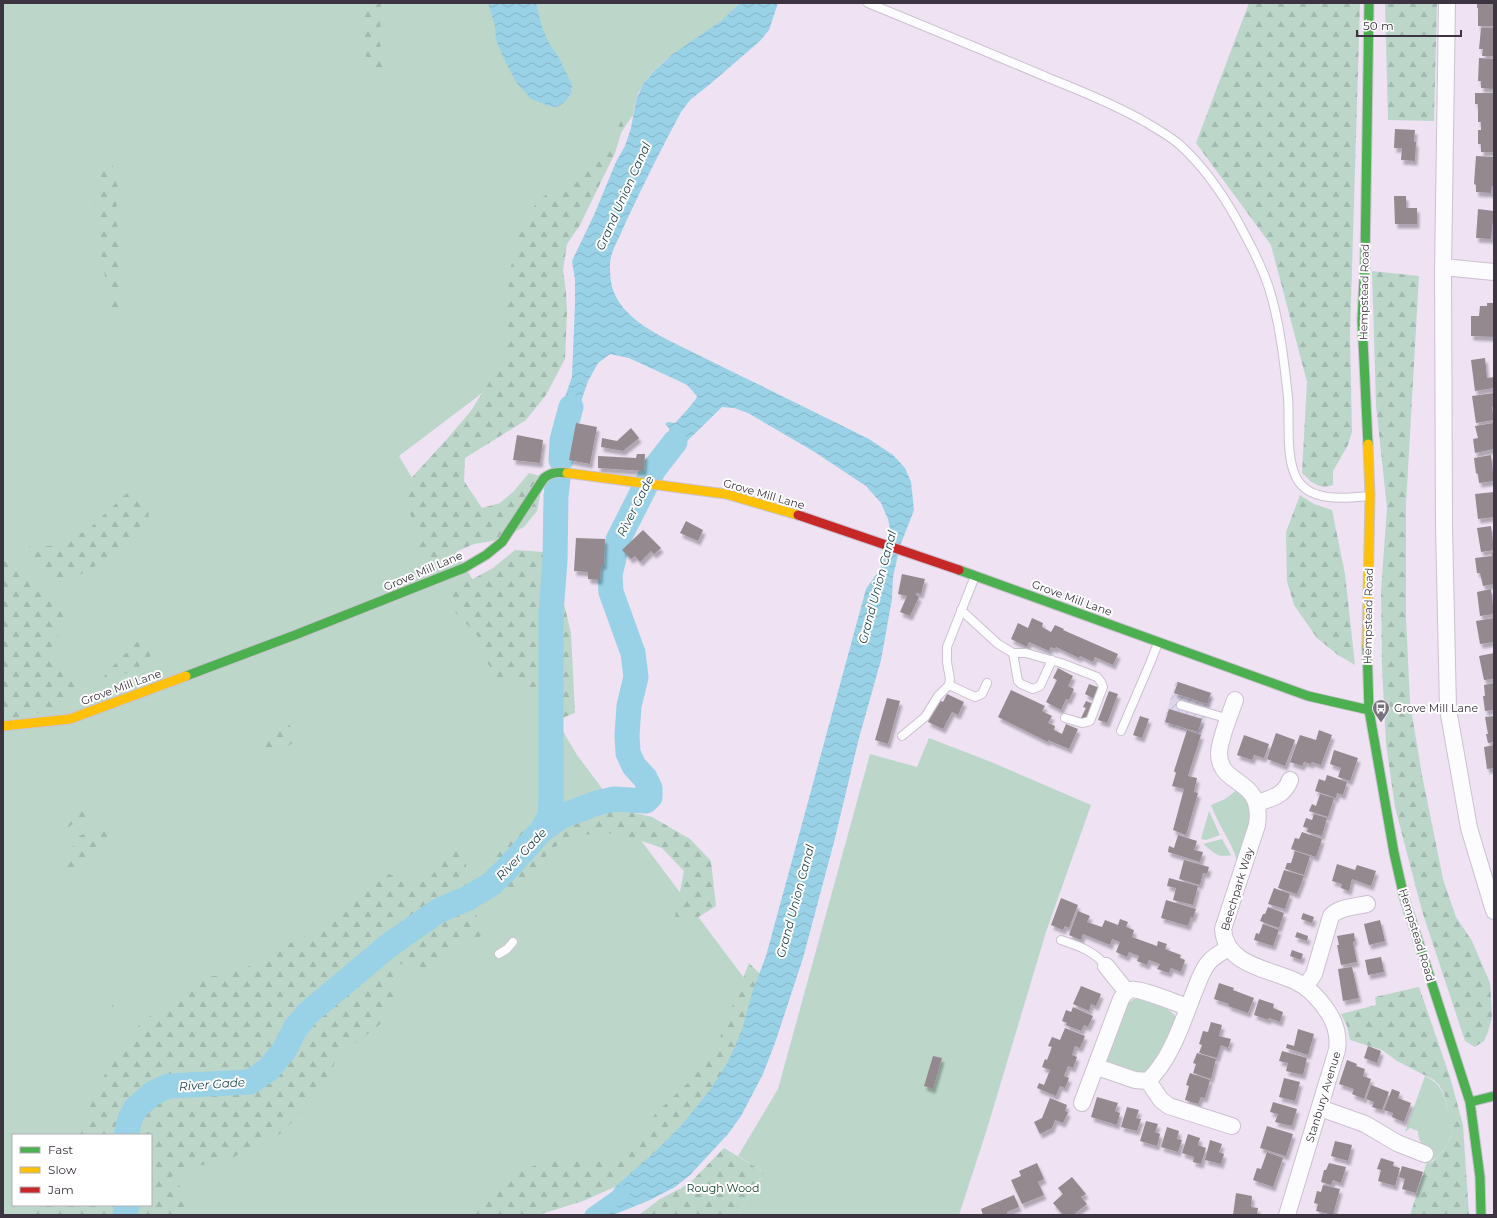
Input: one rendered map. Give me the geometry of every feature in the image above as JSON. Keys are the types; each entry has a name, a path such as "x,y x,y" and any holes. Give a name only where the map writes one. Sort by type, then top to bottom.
{"street":[{"name":"Hempstead Road","path":"1369,3 1365,253 1362,320 1370,496 1367,662 1369,710 1394,853 1404,897 1470,1102 1480,1177 1481,1215"},
{"path":"1447,3 1443,267 1444,526 1448,709 1469,828 1494,911"},
{"path":"1443,267 1494,272"},
{"name":"Grove Mill Lane","path":"3,726 70,719 295,635 458,571 482,558 502,542 519,518 538,484 548,474 558,472 726,494 774,507 975,575 1308,696 1369,710"},
{"path":"1235,700 1220,746 1219,754 1226,773 1245,786 1254,796 1257,803 1277,796 1284,791 1290,780"},
{"name":"Beechpark Way","path":"1148,1081 1162,1066 1182,1025 1205,967 1210,961 1229,948 1225,942 1223,929 1257,825 1257,803"},
{"path":"1305,987 1314,974 1331,916 1334,912 1367,904"},
{"name":"Stanbury Avenue","path":"1229,948 1234,954 1252,965 1295,981 1305,987 1326,1009 1336,1027 1338,1036 1337,1050 1287,1215"},
{"path":"1106,966 1127,992"},
{"path":"1082,1103 1097,1067 1121,999 1127,992 1130,990 1142,991 1188,1007"},
{"path":"1097,1067 1135,1080 1148,1081 1161,1100 1169,1106 1232,1126"},
{"path":"1470,1102 1494,1096"},
{"path":"1320,1108 1353,1118 1397,1142 1426,1154"}],"lane":[{"path":"868,3 1111,104 1162,132 1179,144 1200,166 1223,197 1252,247 1269,288 1278,326 1289,408 1290,457 1297,479 1307,489 1316,495 1335,498 1370,496"},
{"path":"902,736 925,717 938,696 949,685 950,679 947,662 947,647 975,575"},
{"path":"961,610 998,644 1012,653 1026,653 1052,660 1097,677 1103,687 1090,721 1082,723 1065,718"},
{"path":"1121,731 1158,642"},
{"path":"1012,653 1018,680 1021,684 1033,689 1040,686 1052,660"},
{"path":"949,685 975,697 982,694 987,683"},
{"path":"1181,705 1229,719"},
{"path":"1061,940 1084,948 1093,953 1106,966"},
{"path":"499,954 507,949 513,942"}],"shaded area":[{"path":"1176,681 1213,693 1201,735 1163,724"}],"green space":[{"path":"3,3 740,3 723,20 660,65 641,87 634,106 633,115 522,277 506,375 399,456 577,755 753,990 634,1170 615,1187 530,1215 3,1215"},
{"path":"362,3 381,3 380,44 389,71 383,79 370,65 360,45"},
{"path":"1249,3 1360,3 1350,336 1352,432 1348,445 1333,471 1333,485 1328,486 1319,486 1302,473 1307,382 1271,245 1196,143"},
{"path":"1385,3 1437,3 1434,121 1388,120"},
{"path":"620,110 628,110 615,153 580,225 567,244 563,270 567,312 565,359 546,395 526,420 465,458 464,481 482,508 500,503 514,491 529,473 544,477 537,511 524,527 498,540 474,544 442,558 421,559 404,486 470,412 492,378 503,366 508,339 507,300 510,271 518,235 537,201 560,185 578,182 618,137"},
{"path":"112,163 118,188 116,216 121,251 122,309 114,314 109,312 109,298 100,249 95,199 102,172"},
{"path":"1372,271 1419,276 1406,504 1406,617 1410,703 1422,775 1443,879 1456,917 1472,941 1490,983 1492,1017 1484,1041 1475,1047 1465,1041 1422,911 1395,807 1386,744 1382,667 1381,591 1387,508 1376,405"},
{"path":"127,493 148,507 149,525 113,560 97,565 69,581 52,583 34,564 29,546 51,546 88,530"},
{"path":"1300,495 1314,504 1332,510 1345,574 1355,665 1338,655 1317,638 1294,605 1287,581 1286,532"},
{"path":"515,550 544,552 543,581 562,595 571,633 575,713 562,718 540,714 533,689 519,679 499,679 488,664 480,639 454,611 447,593 493,568"},
{"path":"16,560 32,587 53,603 65,608 59,632 51,653 78,681 79,696 18,721 3,721 3,562"},
{"path":"142,637 152,642 150,657 138,667 118,677 102,679 110,669"},
{"path":"288,722 297,740 284,749 264,757 257,748 264,739"},
{"path":"929,738 991,762 1091,805 1046,932 987,1129 959,1215 738,1215 764,1172 738,1156 778,1089 870,754 917,767"},
{"path":"1238,789 1249,802 1251,822 1237,861 1232,847 1217,820 1211,805 1225,799"},
{"path":"82,809 94,809 95,817 71,825 63,832 59,828 60,824 65,818"},
{"path":"618,809 652,817 690,839 711,861 716,906 692,921 675,918 684,871 662,848 630,837 602,832 573,837 549,850 534,880 509,893 500,893 491,876 492,859 527,826 562,828"},
{"path":"1209,811 1220,835 1206,840 1201,839"},
{"path":"97,829 109,829 107,837 70,871 66,865 73,846 79,836"},
{"path":"1222,839 1231,855 1219,855 1203,844"},
{"path":"454,846 466,847 466,885 473,910 487,934 463,943 439,966 424,972 398,963 392,980 396,998 383,1022 336,1059 325,1089 280,1134 252,1146 234,1157 216,1163 188,1167 171,1177 188,1195 182,1215 26,1215 33,1206 152,1206 152,1134 77,1134 111,1061 141,1023 171,1000 206,977 228,974 249,966 279,948 314,932 339,905 366,885 389,874 407,882 427,882"},
{"path":"749,963 765,979 733,1063 686,1125 626,1182 583,1201 538,1215 463,1215 491,1196 521,1171 543,1162 581,1156 595,1159 606,1164 634,1141 657,1112 691,1080 719,1040"},
{"path":"113,986 114,998 111,1026 107,1030 108,1002"},
{"path":"1419,987 1450,1077 1463,1125 1469,1215 1410,1215 1426,1165 1433,1161 1444,1150 1451,1137 1452,1127 1444,1094 1434,1080 1397,1061 1382,1050 1350,1040 1347,1026 1341,1014 1376,1005 1375,997"},
{"path":"1134,999 1139,999 1166,1008 1177,1019 1152,1069 1142,1076 1107,1062 1106,1058 1127,1004"},
{"path":"1425,1076 1440,1088 1452,1123 1450,1140 1444,1150 1426,1165 1428,1149 1420,1142 1418,1131 1410,1128 1405,1132"},
{"name":"Rough Wood","path":"724,1148 764,1172 738,1215 639,1215 660,1199 689,1184"}],"water":[{"path":"488,3 536,3 542,27 549,43 559,58 572,85 571,93 566,101 557,107 549,106 531,99 516,82 496,40 495,26"},
{"path":"740,3 778,3 769,30 760,41 690,100 681,112 614,248 610,263 613,290 618,300 631,316 648,329 869,439 893,455 905,468 911,482 914,510 900,546 893,577 892,599 881,660 859,738 834,842 803,958 776,1040 763,1074 741,1116 728,1134 690,1175 675,1187 650,1200 613,1215 596,1215 605,1209 615,1187 654,1153 680,1127 710,1090 728,1062 742,1030 753,990 766,956 866,589 880,569 891,533 888,519 881,503 866,486 813,451 748,413 734,408 722,407 681,447 662,469 654,469 648,464 669,435 669,428 665,424 668,422 675,423 697,396 687,385 629,358 610,354 598,363 588,381 568,440 562,440 557,437 564,400 572,377 575,280 572,261 594,215 616,162 625,146 631,128 636,100 643,84 655,70 674,53 721,21"}],"building":[{"path":"1477,3 1494,3 1494,26 1478,26"},
{"path":"1481,28 1494,28 1494,56 1482,56 1483,49 1479,49"},
{"path":"1479,58 1494,59 1494,89 1481,88 1481,81 1478,81"},
{"path":"1475,93 1494,93 1494,152 1481,152 1481,144 1478,144 1478,130 1481,130 1481,122 1478,122 1478,104 1475,104"},
{"path":"1395,129 1415,130 1415,161 1401,160 1402,148 1394,148"},
{"path":"1476,156 1494,157 1494,187 1492,186 1491,193 1476,192 1476,185 1474,184"},
{"path":"1394,196 1406,196 1406,208 1417,208 1417,224 1395,224"},
{"path":"1478,209 1494,211 1491,239 1476,238"},
{"path":"1487,303 1494,303 1494,337 1471,336 1471,316 1479,316 1480,306 1487,306"},
{"path":"1485,358 1487,378 1494,377 1494,388 1475,391 1471,360"},
{"path":"1494,393 1494,406 1492,407 1494,420 1476,423 1472,396"},
{"path":"576,423 597,427 590,464 569,460"},
{"path":"1494,423 1494,449 1475,453 1473,439 1478,438 1475,426"},
{"path":"631,428 639,438 623,451 601,447 602,438 617,441"},
{"path":"517,435 543,440 540,463 513,460"},
{"path":"637,454 645,454 644,471 598,468 598,456 636,458"},
{"path":"1491,455 1494,481 1479,483 1474,458"},
{"path":"1494,492 1494,517 1478,519 1475,494"},
{"path":"686,521 703,530 698,541 680,533"},
{"path":"1491,526 1494,550 1481,552 1477,528"},
{"path":"643,530 661,548 654,554 651,551 640,562 635,556 631,559 622,550"},
{"path":"576,538 605,539 604,565 601,565 600,580 588,579 588,572 574,571"},
{"path":"1492,553 1494,553 1494,584 1483,586 1480,573 1477,573 1475,558 1492,556"},
{"path":"902,574 925,579 921,594 916,593 919,597 910,616 900,612 907,596 898,594"},
{"path":"1491,589 1494,614 1480,616 1477,592"},
{"path":"1032,618 1043,623 1042,627 1051,632 1055,625 1118,654 1113,665 1095,657 1093,662 1080,656 1079,658 1056,647 1055,649 1051,647 1049,651 1029,642 1027,647 1011,639 1018,623 1028,628"},
{"path":"1494,618 1494,642 1480,644 1476,621"},
{"path":"1494,653 1494,679 1484,680 1479,656"},
{"path":"1058,668 1073,676 1068,686 1074,689 1069,700 1066,699 1061,710 1046,702 1057,680 1053,678"},
{"path":"1178,682 1211,693 1207,704 1174,693"},
{"path":"1494,683 1494,710 1485,711 1483,696 1485,696 1484,685"},
{"path":"1089,684 1100,688 1095,699 1085,694"},
{"path":"1011,690 1045,706 1042,711 1052,716 1048,723 1055,726 1054,730 1062,734 1066,724 1078,729 1069,749 1048,740 1048,742 998,717"},
{"path":"1109,691 1118,694 1107,723 1098,720"},
{"path":"947,694 964,702 958,715 952,712 943,729 928,722 938,699 943,702"},
{"path":"887,698 900,701 888,744 875,740"},
{"path":"1086,701 1094,704 1086,721 1081,718 1086,708 1083,707"},
{"path":"1169,709 1202,719 1198,732 1165,722"},
{"path":"1140,716 1149,719 1142,738 1133,735"},
{"path":"1494,716 1494,742 1488,743 1485,717"},
{"path":"1187,730 1201,735 1188,776 1197,778 1194,792 1198,793 1186,835 1173,830 1184,789 1172,786 1176,773 1174,771"},
{"path":"1319,730 1332,735 1321,765 1312,762 1311,764 1304,762 1302,766 1290,762 1300,735 1316,740"},
{"path":"1276,733 1295,740 1285,766 1267,759"},
{"path":"1244,735 1269,744 1264,758 1254,755 1252,760 1237,755"},
{"path":"1494,745 1494,768 1487,769 1484,747"},
{"path":"1334,750 1358,758 1350,781 1338,777 1341,768 1330,764"},
{"path":"1327,775 1347,782 1343,795 1337,793 1336,798 1315,791 1319,779 1325,781"},
{"path":"1320,794 1334,798 1328,817 1309,811 1312,804 1316,806"},
{"path":"1314,814 1327,818 1322,836 1307,832 1308,828 1303,827 1306,818 1312,820"},
{"path":"1302,832 1322,839 1316,857 1291,849 1295,838 1299,839"},
{"path":"1178,835 1197,841 1194,850 1203,852 1200,862 1168,852 1169,846 1174,848"},
{"path":"1295,851 1310,856 1304,875 1285,869 1287,863 1291,863"},
{"path":"1184,860 1209,867 1207,874 1203,873 1200,885 1179,879"},
{"path":"1337,864 1355,870 1357,865 1376,871 1371,886 1352,879 1349,891 1341,888 1342,884 1332,881"},
{"path":"1284,870 1304,876 1297,894 1278,888"},
{"path":"1169,878 1198,886 1193,905 1173,900 1176,888 1167,886"},
{"path":"1274,888 1290,894 1285,909 1268,904"},
{"path":"1061,898 1078,905 1069,928 1065,926 1063,930 1051,925"},
{"path":"1166,900 1196,909 1188,926 1161,918"},
{"path":"1268,907 1284,913 1279,928 1260,921"},
{"path":"1078,911 1090,916 1087,922 1102,927 1105,920 1118,925 1120,919 1128,922 1126,927 1134,930 1132,937 1157,946 1158,941 1167,944 1165,949 1181,955 1180,958 1185,960 1181,972 1171,968 1169,973 1157,969 1160,964 1149,960 1147,965 1137,961 1139,956 1129,952 1127,957 1116,952 1120,942 1112,939 1110,945 1083,934 1081,940 1069,935"},
{"path":"1303,913 1314,917 1312,923 1301,919"},
{"path":"1380,920 1385,941 1369,945 1364,924"},
{"path":"1263,924 1279,930 1273,946 1254,940 1256,933 1259,934"},
{"path":"1297,932 1308,936 1307,941 1295,937"},
{"path":"1354,933 1355,941 1353,942 1357,962 1341,965 1337,945 1339,945 1337,936"},
{"path":"1292,950 1303,954 1301,960 1290,956"},
{"path":"1381,957 1384,972 1368,975 1365,960"},
{"path":"1352,967 1359,998 1343,1001 1338,969"},
{"path":"1219,983 1234,988 1233,990 1254,998 1248,1013 1214,999"},
{"path":"1081,986 1101,994 1096,1006 1091,1004 1089,1011 1073,1004"},
{"path":"1259,999 1274,1004 1273,1008 1283,1012 1280,1022 1254,1015"},
{"path":"1073,1007 1093,1016 1088,1027 1084,1025 1081,1031 1066,1025 1067,1023 1062,1021 1066,1010 1071,1012"},
{"path":"1211,1022 1222,1025 1219,1036 1231,1039 1228,1048 1221,1045 1217,1058 1199,1053 1202,1045 1199,1044 1203,1031 1208,1032"},
{"path":"1065,1028 1085,1036 1080,1048 1075,1046 1072,1055 1077,1057 1073,1068 1068,1066 1064,1076 1069,1078 1065,1088 1060,1086 1056,1096 1037,1088 1039,1083 1044,1085 1050,1070 1042,1067 1045,1059 1047,1060 1052,1047 1048,1046 1052,1037 1060,1040"},
{"path":"1298,1029 1314,1034 1308,1055 1286,1048 1287,1044 1294,1046"},
{"path":"1368,1046 1381,1051 1377,1063 1364,1058"},
{"path":"1282,1051 1307,1058 1303,1075 1286,1071 1288,1063 1279,1061"},
{"path":"1197,1053 1216,1059 1211,1079 1193,1073 1196,1064 1193,1063"},
{"path":"933,1056 942,1058 933,1089 924,1086"},
{"path":"1347,1060 1357,1064 1356,1066 1365,1069 1363,1076 1371,1079 1364,1099 1352,1094 1354,1089 1339,1084"},
{"path":"1190,1073 1210,1080 1205,1098 1201,1097 1198,1104 1185,1100 1189,1086 1186,1085"},
{"path":"1284,1078 1300,1082 1295,1101 1279,1097"},
{"path":"1371,1085 1389,1092 1382,1110 1372,1107 1374,1102 1366,1099"},
{"path":"1392,1089 1400,1092 1398,1098 1411,1103 1404,1122 1392,1117 1393,1113 1384,1110"},
{"path":"1097,1097 1118,1103 1115,1111 1120,1113 1117,1125 1091,1117"},
{"path":"1050,1098 1067,1105 1065,1111 1068,1112 1063,1123 1055,1120 1052,1128 1040,1134 1034,1122 1042,1118"},
{"path":"1273,1102 1297,1109 1292,1126 1275,1122 1278,1114 1270,1112"},
{"path":"1127,1107 1139,1110 1136,1118 1141,1119 1137,1131 1121,1127"},
{"path":"1146,1121 1158,1124 1155,1132 1160,1134 1157,1146 1140,1141"},
{"path":"1267,1126 1293,1134 1286,1156 1260,1148"},
{"path":"1167,1127 1179,1131 1177,1139 1182,1140 1178,1152 1161,1147"},
{"path":"1188,1134 1200,1138 1198,1145 1206,1148 1201,1164 1193,1162 1194,1157 1182,1153"},
{"path":"1210,1140 1222,1144 1219,1152 1224,1154 1221,1164 1205,1160"},
{"path":"1335,1141 1352,1145 1348,1161 1331,1156"},
{"path":"1267,1152 1283,1158 1273,1187 1253,1180 1257,1168 1261,1169"},
{"path":"1381,1158 1394,1162 1393,1166 1400,1168 1395,1186 1378,1181 1381,1170 1377,1169"},
{"path":"1037,1163 1044,1179 1038,1182 1044,1195 1022,1204 1011,1180 1021,1176 1019,1171"},
{"path":"1329,1163 1346,1167 1341,1183 1333,1180 1331,1185 1321,1182 1324,1170 1326,1170"},
{"path":"1402,1166 1423,1172 1416,1193 1402,1189 1405,1179 1399,1177"},
{"path":"1072,1177 1086,1194 1081,1197 1087,1204 1073,1215 1063,1215 1053,1203 1063,1194 1058,1188"},
{"path":"1323,1185 1340,1189 1333,1215 1316,1211 1318,1204 1314,1203 1317,1191 1321,1192"},
{"path":"1236,1193 1252,1196 1251,1207 1258,1208 1257,1215 1233,1215"},
{"path":"1014,1195 1019,1207 1007,1212 1008,1215 983,1215 981,1209"}],"waterway":[{"path":"561,460 562,440 571,407"},
{"name":"River Gade","path":"126,1134 130,1119 136,1108 153,1093 168,1086 250,1082 269,1069 285,1049 295,1029 308,1013 388,946 438,911 468,898 490,885 505,871 542,830 562,816 594,804 614,799 646,801 650,797 650,788 645,778 634,766 628,753 627,735 629,706 636,677 633,653 611,592 610,575 618,540 654,469 675,442"},
{"path":"542,830 550,816 551,798 551,612 555,561 556,496 558,479"},
{"name":"Grand Union Canal","path":"592,1215 623,1193"},
{"name":"River Gade","path":"125,1215 127,1206"}],"traffic: fast":[{"path":"1368,444 1362,320 1365,261 1369,3"},
{"path":"186,676 295,635 464,568 486,555 502,542 544,478 555,473 567,473"},
{"path":"959,570 1308,696 1369,710"},
{"path":"1367,646 1369,710 1394,853 1404,897 1470,1102 1480,1177 1481,1215"},
{"path":"1470,1102 1494,1096"}],"traffic: slow":[{"path":"1367,646 1370,496 1368,444"},
{"path":"567,473 726,494 798,515"},
{"path":"3,726 70,719 186,676"}],"traffic: jam":[{"path":"798,515 959,570"}],"place":[{"name":"Grove Mill Lane","path":"1381,723"}]}
